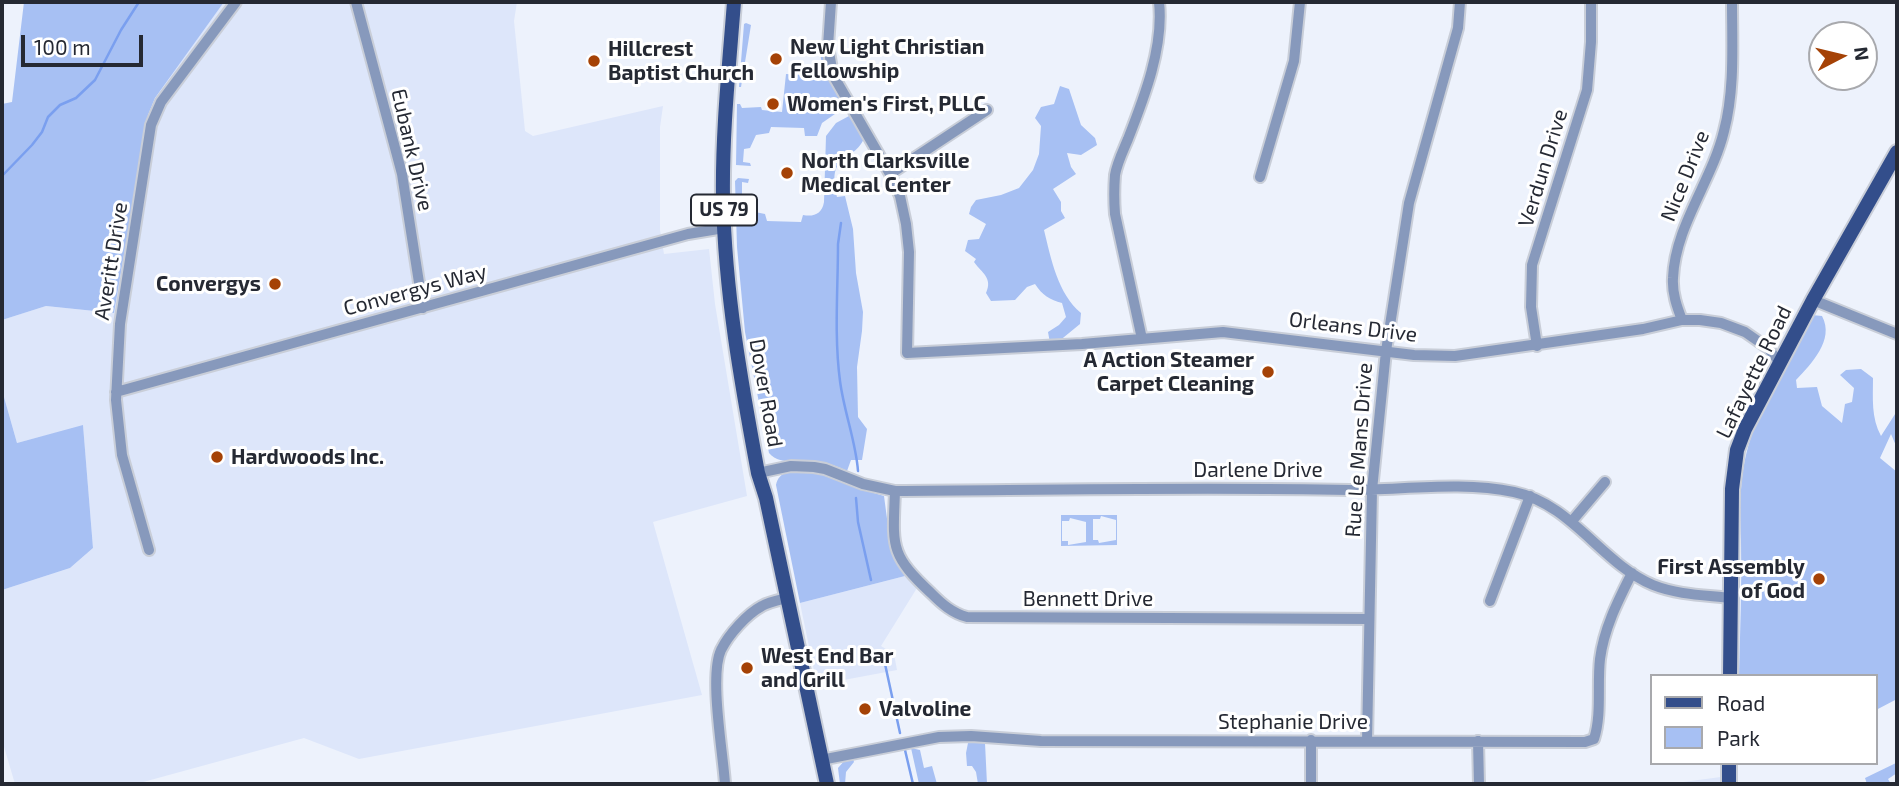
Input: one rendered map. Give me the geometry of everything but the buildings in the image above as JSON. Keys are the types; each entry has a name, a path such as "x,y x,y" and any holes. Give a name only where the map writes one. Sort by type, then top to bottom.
{"main road":[{"name":"Dover Road","path":"734,2 724,127 724,228 732,322 758,473 766,498 827,784"},
{"name":"Lafayette Road","path":"1730,674 1732,489 1737,450 1780,363 1897,152"},
{"path":"1729,765 1729,784"}],"street":[{"name":"Averitt Drive","path":"149,550 122,455 116,392 120,324 151,125 161,102 236,2"},
{"name":"Eubank Drive","path":"356,2 402,174 423,308"},
{"path":"831,2 828,46 833,75 890,174 987,110"},
{"path":"1142,339 1116,218 1114,195 1121,154 1157,54 1160,33 1159,2"},
{"path":"1260,177 1294,61 1300,2"},
{"name":"Rue Le Mans Drive","path":"1367,741 1372,490 1386,351 1409,203 1458,28 1461,2"},
{"name":"Verdun Drive","path":"1537,346 1531,307 1532,265 1587,90 1591,2"},
{"name":"Nice Drive","path":"1682,320 1674,292 1674,265 1680,241 1716,160 1728,113 1732,2"},
{"name":"Orleans Drive","path":"890,174 900,196 909,252 907,353 1082,344 1228,332 1414,355 1455,356 1537,346 1682,320 1721,323 1742,330 1768,348 1780,363"},
{"name":"Convergys Way","path":"116,392 688,234 724,228"},
{"path":"1814,300 1897,334"},
{"name":"Darlene Drive","path":"758,473 791,466 814,467 863,484 895,491 1372,490 1481,487 1530,496 1572,522 1632,573 1653,584 1677,593 1731,598"},
{"path":"1572,522 1605,482"},
{"name":"Bennett Drive","path":"895,491 894,538 899,559 934,596 959,615 985,619 1369,619"},
{"path":"1490,601 1530,496"},
{"name":"Stephanie Drive","path":"821,760 901,743 948,737 1041,741 1584,742 1594,739 1599,725 1598,679 1604,637 1632,573"},
{"path":"725,784 716,669 721,651 729,638 759,607 787,598"},
{"path":"1311,740 1311,784"},
{"path":"1478,741 1479,784"}],"shaded area":[{"path":"224,2 517,2 514,21 525,131 533,136 663,106 660,127 660,230 664,254 709,249 715,304 747,496 653,522 702,695 359,759 304,738 136,784 15,784 2,740 2,590 70,568 93,548 83,426 17,443 2,390 2,320 46,306 114,313 148,115 155,98"},
{"path":"905,576 917,588 881,646 894,654 897,670 817,685 800,603"},
{"path":"1736,775 1736,784 1668,784"}],"green space":[{"path":"24,2 224,2 155,98 148,115 114,313 46,306 2,320 2,104 12,102"},
{"path":"744,24 751,25 739,87"},
{"path":"825,52 828,75 845,107 822,123 817,136 805,136 804,128 771,127 769,133 756,135 750,148 744,149 743,162 750,163 751,166 736,165 737,104 742,108 761,107 762,110 782,112 786,74 824,76 820,53"},
{"path":"1060,86 1069,89 1081,125 1095,138 1097,145 1081,155 1067,153 1076,174 1053,189 1061,202 1061,211 1065,218 1044,230 1061,286 1081,313 1080,324 1058,342 1050,343 1048,332 1066,317 1062,303 1047,296 1035,284 1027,287 1015,300 991,301 986,293 986,276 974,262 976,259 965,251 968,240 979,239 986,224 969,214 976,200 1019,188 1033,170 1039,154 1041,126 1035,118 1041,107 1054,104"},
{"path":"849,116 864,139 837,166 835,183 837,197 845,196 853,229 856,273 863,312 857,367 858,417 867,429 862,460 851,460 847,471 813,461 780,460 769,453 745,332 737,247 735,181 738,178 749,179 748,183 742,182 742,198 749,199 755,212 765,214 767,221 801,222 803,215 817,214 824,202 826,136 836,123"},
{"name":"First Assembly of God","path":"1812,315 1822,316 1826,334 1823,343 1820,351 1796,380 1797,388 1817,387 1822,406 1842,423 1845,404 1852,402 1854,388 1840,375 1846,370 1861,369 1873,378 1874,415 1881,436 1897,411 1897,448 1891,434 1880,458 1897,472 1897,699 1878,709 1878,674 1739,674 1742,478 1750,440 1778,376"},
{"path":"2,390 17,443 83,425 93,548 70,568 2,590"},
{"path":"804,471 884,496 891,549 905,576 800,603 776,485 783,474"},
{"path":"1061,515 1117,515 1117,545 1061,546","holes":["1101,516 1116,520 1116,540 1099,543 1098,540 1093,540 1093,519 1100,519","1070,518 1086,522 1086,542 1068,545 1068,541 1062,541 1062,521 1069,521"]},
{"path":"968,743 985,743 987,784 978,784 976,772 972,766 967,766"},
{"path":"911,748 920,750 924,768 932,766 937,784 919,784"},
{"path":"853,759 854,762 846,772 845,784 840,784 838,768 845,760"},
{"path":"1897,759 1897,773 1888,779 1891,784 1867,784 1865,778 1896,763"}],"waterway":[{"path":"2,176 32,145 42,132 48,117 60,105 76,98 95,80 139,2"},
{"path":"841,223 838,244 838,364 858,471"},
{"path":"856,498 858,522 871,580"},
{"path":"885,664 900,733"},
{"path":"905,750 913,784"}],"place":[{"name":"New Light Christian Fellowship","path":"776,59"},
{"name":"Hillcrest Baptist Church","path":"594,61"},
{"name":"Women's First, PLLC","path":"773,104"},
{"name":"North Clarksville Medical Center","path":"787,173"},
{"name":"Convergys","path":"275,284"},
{"name":"A Action Steamer Carpet Cleaning","path":"1268,372"},
{"name":"Hardwoods Inc.","path":"217,457"},
{"name":"First Assembly of God","path":"1819,579"},
{"name":"West End Bar and Grill","path":"747,668"},
{"name":"Valvoline","path":"865,709"}]}
